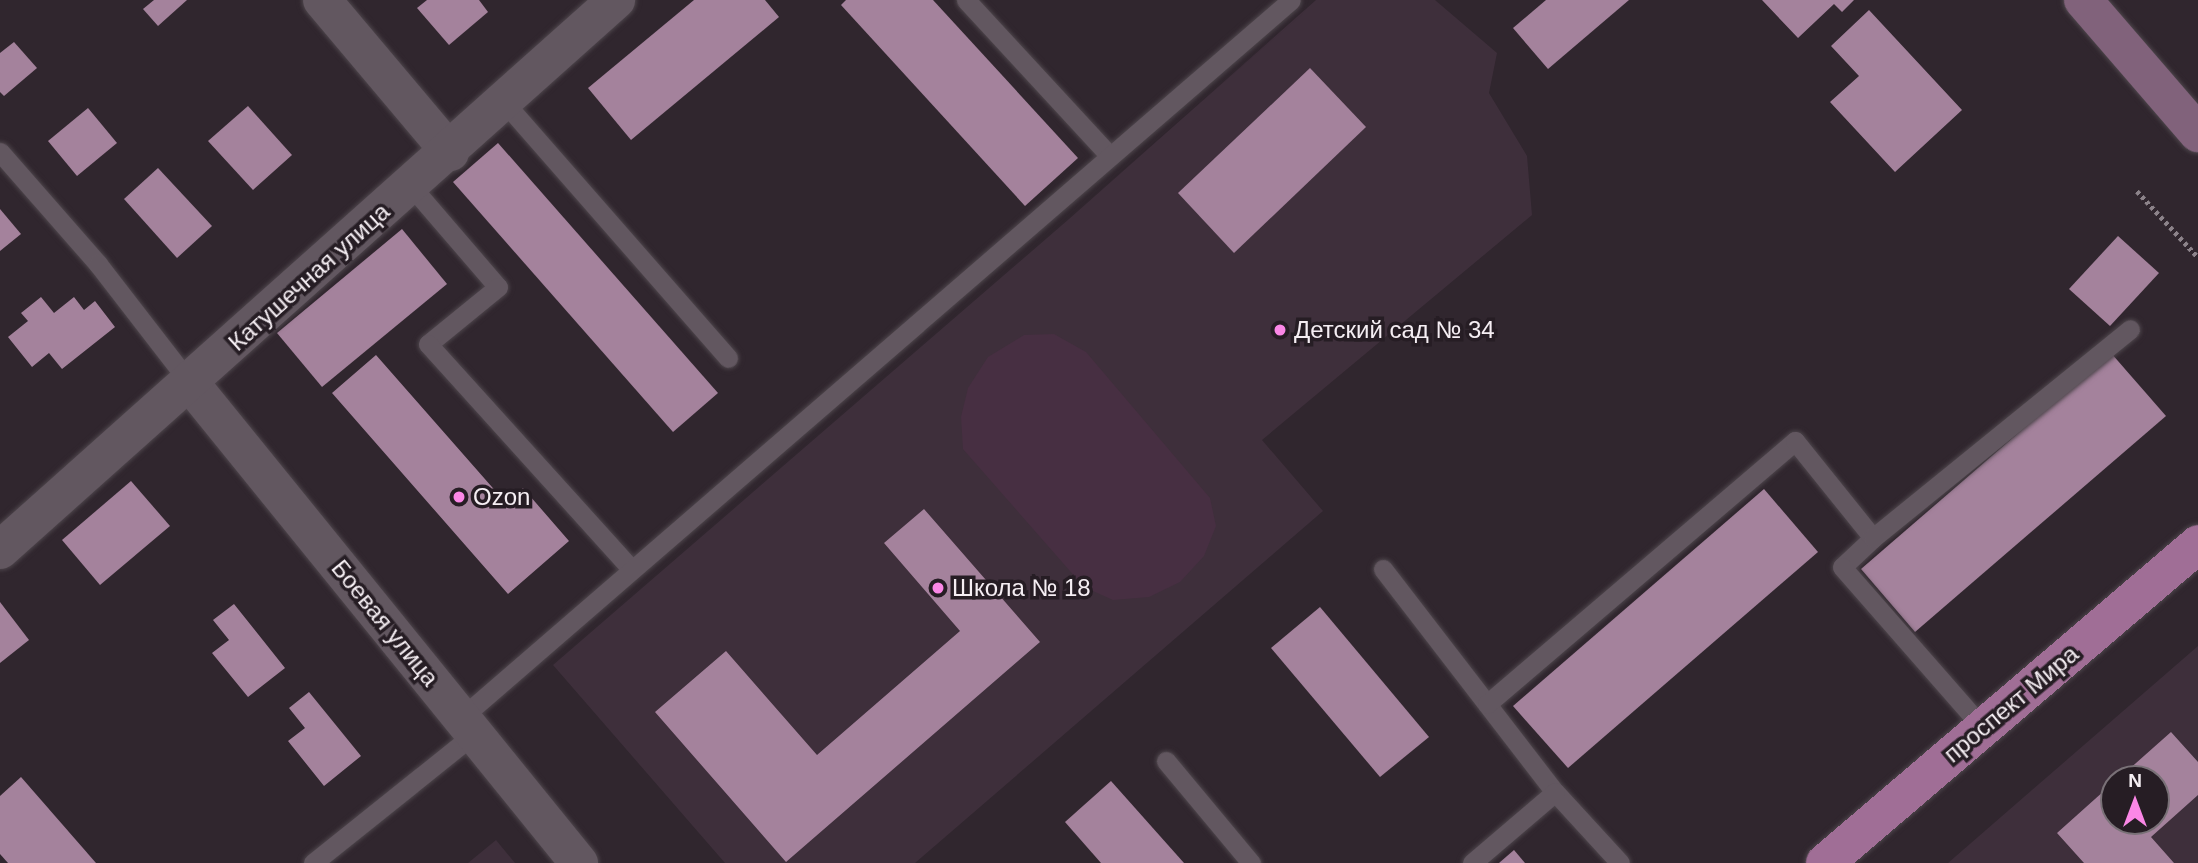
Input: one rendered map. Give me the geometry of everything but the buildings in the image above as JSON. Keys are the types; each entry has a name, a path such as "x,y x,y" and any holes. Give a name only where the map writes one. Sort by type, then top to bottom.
{"main road":[{"name":"проспект Мира","path":"1844,857 1983,728 2198,544"}],"street":[{"path":"322,0 450,152"},
{"name":"Катушечная улица","path":"0,550 450,152 616,0"},
{"path":"2083,0 2193,115"},
{"name":"Боевая улица","path":"190,383 579,863"}],"lane":[{"path":"966,0 1110,156"},
{"path":"313,863 468,726 632,570 1291,0"},
{"path":"504,102 728,358"},
{"path":"0,152 98,264 190,383"},
{"path":"411,186 498,287 428,344 632,570"},
{"path":"1983,728 1842,567 1873,538 2130,329"},
{"path":"1487,704 1796,441 1873,538"},
{"path":"1383,569 1555,792 1620,863"},
{"path":"1166,761 1251,863"},
{"path":"1472,863 1555,792"}],"path":[{"path":"2137,191 2198,257"}],"shaded area":[{"name":"Школа № 18","path":"1316,0 1435,0 1497,53 1489,93 1527,156 1532,215 1262,440 1323,511 915,863 725,863 553,665 1069,219"},
{"path":"1054,334 1086,352 1210,498 1216,526 1204,556 1180,582 1149,597 1113,600 1084,587 963,449 961,417 968,388 988,357 1024,335"},
{"path":"2198,646 2198,863 1948,863"},
{"path":"496,840 515,863 468,863"}],"place":[{"name":"Детский сад № 34","path":"1280,330"},
{"name":"Ozon","path":"459,497"},
{"name":"Школа № 18","path":"938,588"}]}
